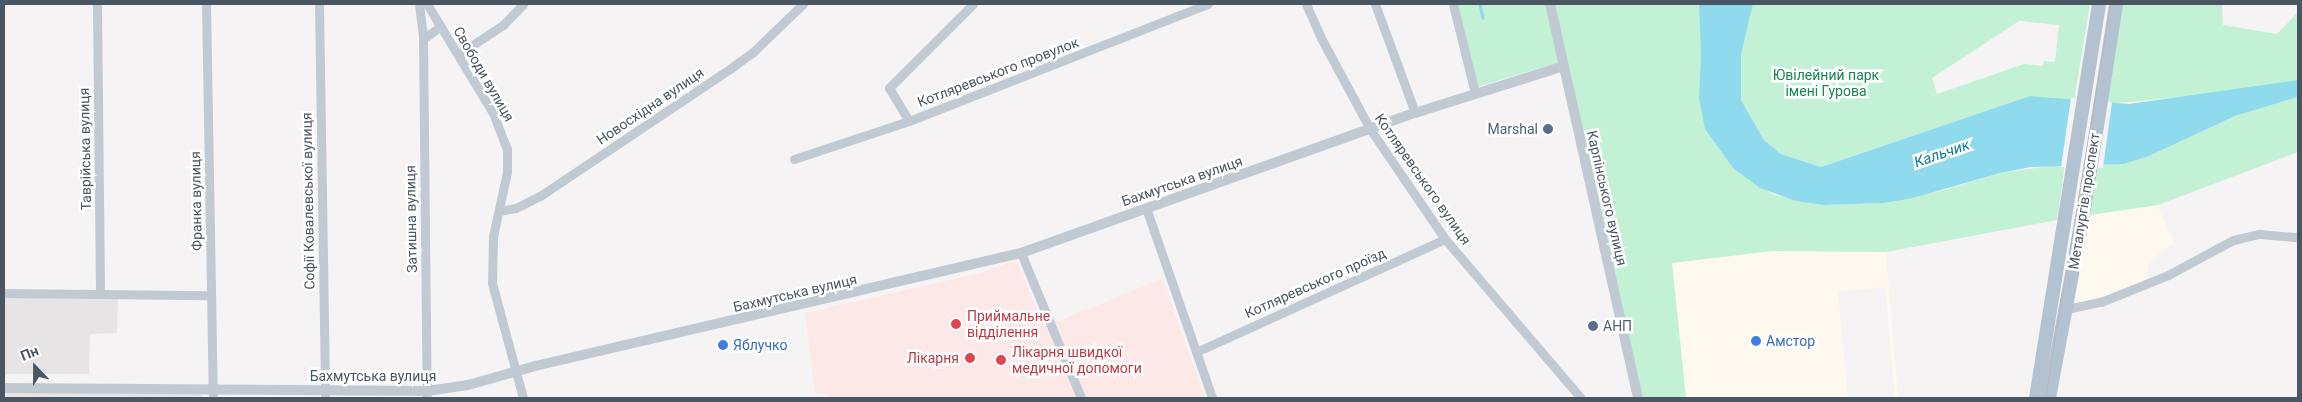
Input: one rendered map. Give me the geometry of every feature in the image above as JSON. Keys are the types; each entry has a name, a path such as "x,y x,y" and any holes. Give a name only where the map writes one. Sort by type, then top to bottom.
{"main road":[{"name":"Металургів проспект","path":"2050,398 2068,201 2099,4"},
{"name":"Металургів проспект","path":"2036,398 2085,203 2116,4"}],"street":[{"name":"Таврійська вулиця","path":"97,4 100,294"},
{"name":"Франка вулиця","path":"206,4 213,394"},
{"name":"Софії Ковалевської вулиця","path":"319,4 325,394"},
{"name":"Затишна вулиця","path":"420,4 423,39 427,395"},
{"path":"423,39 442,26 427,4"},
{"path":"459,54 503,25 523,4"},
{"name":"Новосхідна вулиця","path":"499,211 521,206 540,196 731,68 752,53 803,4"},
{"path":"909,121 889,88 972,4"},
{"name":"Котляревського провулок","path":"794,160 909,121 1208,4"},
{"name":"Котляревського вулиця","path":"1306,4 1321,38 1370,130 1445,239 1581,398"},
{"path":"1375,4 1416,113"},
{"path":"1453,4 1475,93"},
{"name":"Карпінського вулиця","path":"1550,4 1638,398"},
{"name":"Свободи вулиця","path":"442,26 493,113 505,142 507,172 491,255 492,283 523,398"},
{"name":"Бахмутська вулиця","path":"4,388 213,394 427,395 1021,253 1416,113 1564,66"},
{"path":"1146,208 1212,398"},
{"path":"2059,310 2101,302 2168,275 2233,240 2260,234 2298,237"},
{"name":"Котляревського проїзд","path":"1196,352 1445,239"},
{"path":"1021,253 1081,398"},
{"path":"4,293 211,295"}],"shaded area":[{"path":"2158,205 2174,243 2148,262 2147,281 2074,307 2090,215"},
{"name":"Амстор","path":"1773,251 1886,252 1898,398 1895,398 1885,287 1838,292 1848,398 1686,398 1671,263"},
{"name":"Лікарня швидкої медичної допомоги","path":"1016,260 1044,327 1162,279 1205,398 827,398 826,393 815,393 805,313 981,273"},
{"path":"4,297 118,298 117,333 90,334 89,374 4,374"},
{"path":"4,390 202,392 202,398 4,398"}],"green space":[{"path":"1453,4 1547,4 1560,62 1474,88"},
{"path":"1554,4 1699,4 1705,129 1733,168 1774,195 1823,205 1884,203 1941,191 2000,173 2065,164 2057,220 1886,252 1773,251 1672,263 1686,398 1643,398"},
{"name":"Ювілейний парк імені Гурова","path":"1753,4 2090,4 2074,101 2030,96 1821,167 1781,154 1764,140 1741,100 1741,55","holes":["2019,21 2059,25 2055,62 2044,61 2043,66 2024,64 1937,94 1932,78"]},
{"path":"2123,4 2222,4 2223,25 2277,34 2298,12 2298,80 2224,93 2107,104"},
{"path":"2298,97 2298,152 2158,205 2090,215 2098,166 2149,156 2235,116"}],"water":[{"name":"Кальчик","path":"1699,4 1753,4 1741,55 1741,100 1764,140 1781,154 1821,167 2030,96 2129,104 2298,80 2298,97 2235,116 2149,156 2123,164 2031,167 2000,173 1913,198 1884,203 1823,205 1796,201 1760,188 1733,168 1705,129 1699,98 1701,57"}],"pier":[{"path":"2071,98 2112,102 2103,168 2061,167"}],"waterway":[{"path":"1480,4 1483,18"}],"tram line":[{"path":"2045,398 2110,4"}],"place":[{"name":"Marshal","path":"1548,129"},
{"name":"Приймальне відділення","path":"956,324"},
{"name":"АНП","path":"1593,326"},
{"name":"Амстор","path":"1756,341"},
{"name":"Яблучко","path":"723,345"},
{"name":"Лікарня","path":"970,358"},
{"name":"Лікарня швидкої медичної допомоги","path":"1001,360"}]}
